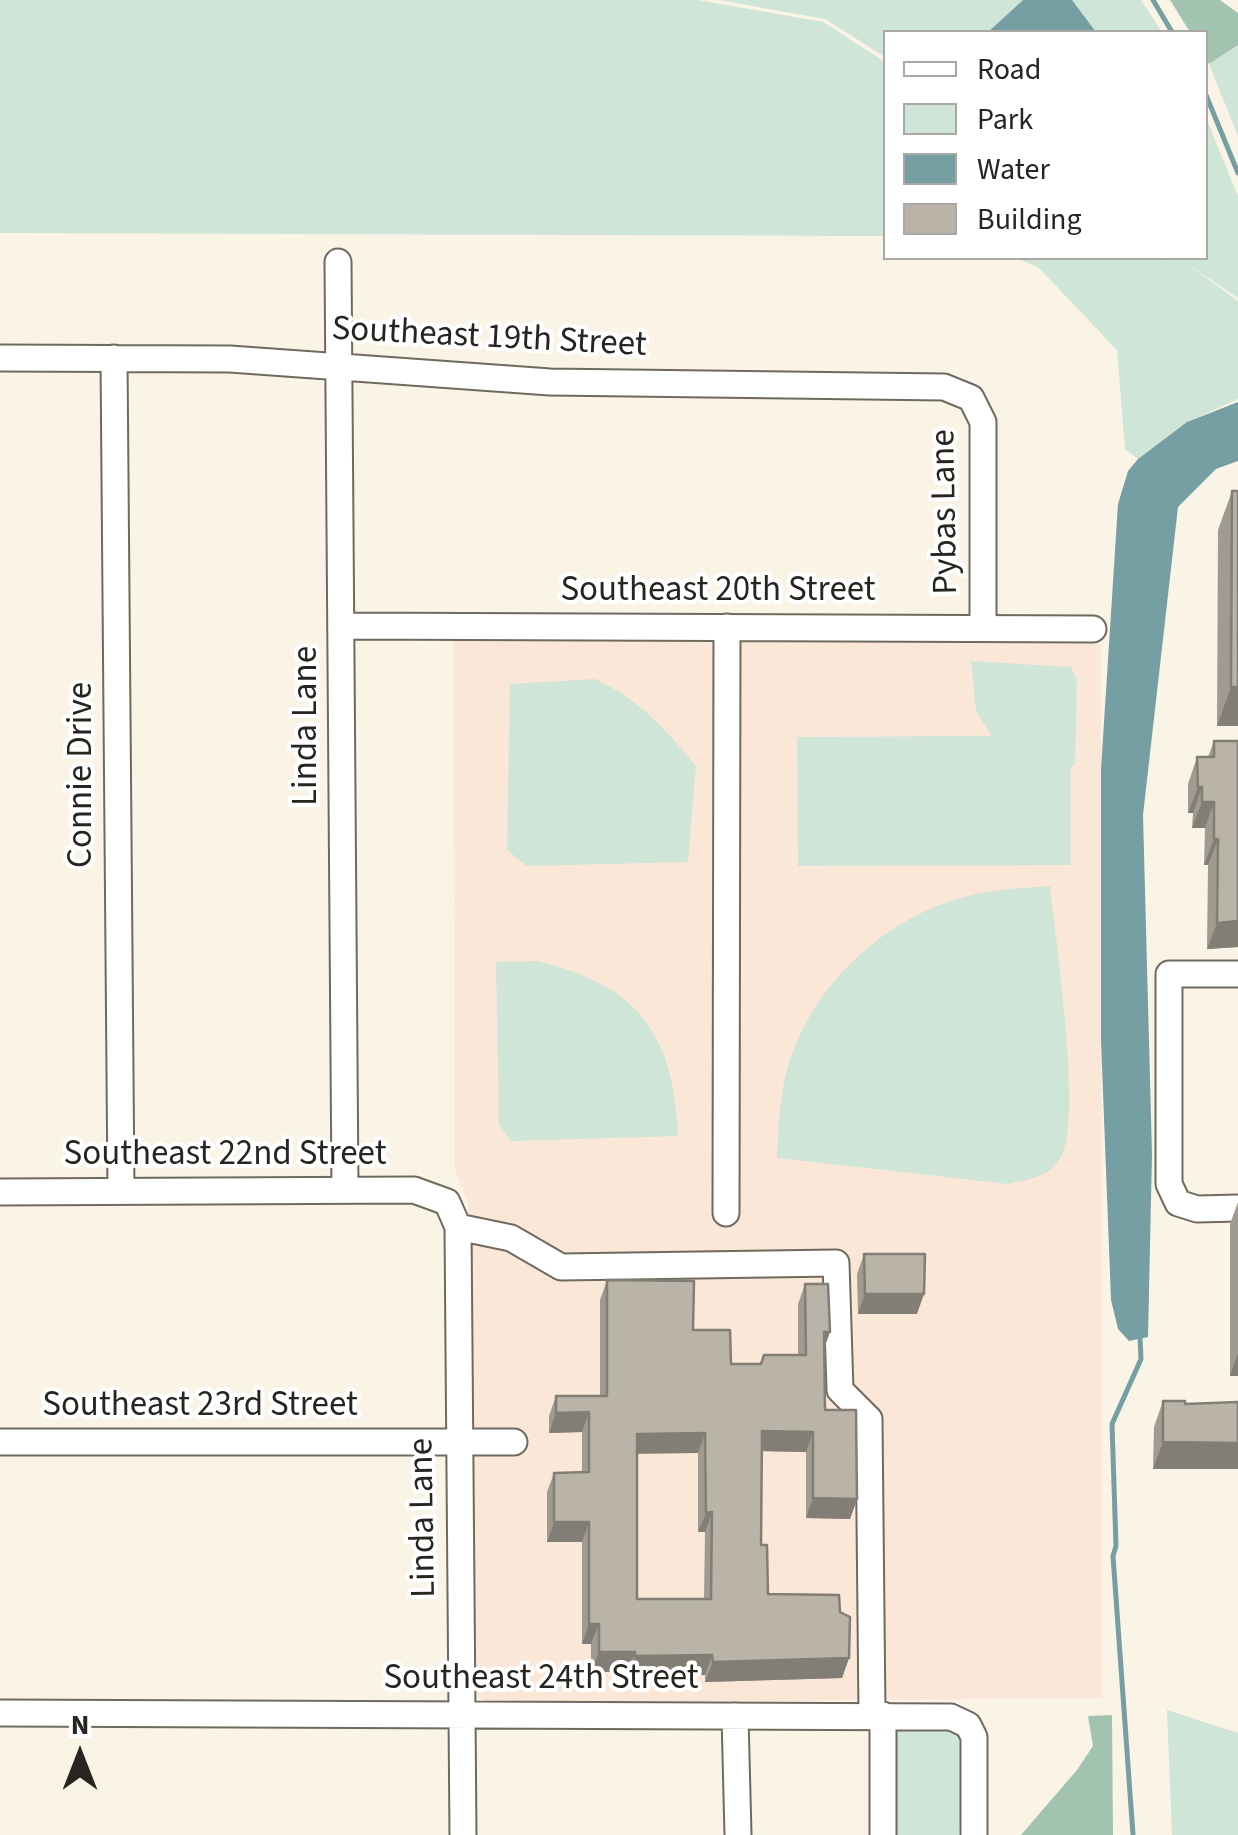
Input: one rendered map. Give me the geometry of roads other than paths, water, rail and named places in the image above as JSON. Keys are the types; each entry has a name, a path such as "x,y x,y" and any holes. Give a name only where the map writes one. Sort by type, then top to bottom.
{"street":[{"name":"Linda Lane","path":"338,262 345,1190"},
{"name":"Southeast 19th Street","path":"0,358 230,359 550,382 944,387 971,398"},
{"name":"Connie Drive","path":"114,358 121,1191"},
{"name":"Pybas Lane","path":"971,398 982,422 983,628"},
{"name":"Southeast 20th Street","path":"343,626 1093,629"},
{"path":"726,1213 727,627"},
{"path":"1238,974 1169,974 1169,1184 1178,1203 1197,1209 1238,1208"},
{"name":"Southeast 22nd Street","path":"0,1192 414,1190 447,1202"},
{"name":"Linda Lane","path":"447,1202 458,1227 463,1835"},
{"path":"458,1227 512,1238 561,1267 836,1263 840,1390 868,1419 884,1835"},
{"name":"Southeast 23rd Street","path":"0,1442 514,1442"},
{"name":"Southeast 24th Street","path":"0,1714 950,1717 968,1725 974,1736 974,1835"},
{"path":"735,1716 738,1835"}],"water":[{"path":"1023,0 1072,0 1094,30 990,30"},
{"path":"1238,402 1238,461 1216,469 1178,507 1143,815 1152,1154 1148,1337 1129,1341 1118,1329 1111,1300 1101,1040 1101,769 1118,504 1128,471 1138,459 1187,422"}],"waterway":[{"path":"1153,0 1171,30"},
{"path":"1208,100 1238,173"},
{"path":"1133,1835 1113,1556 1116,1546 1112,1424 1141,1359 1140,1337"}]}
